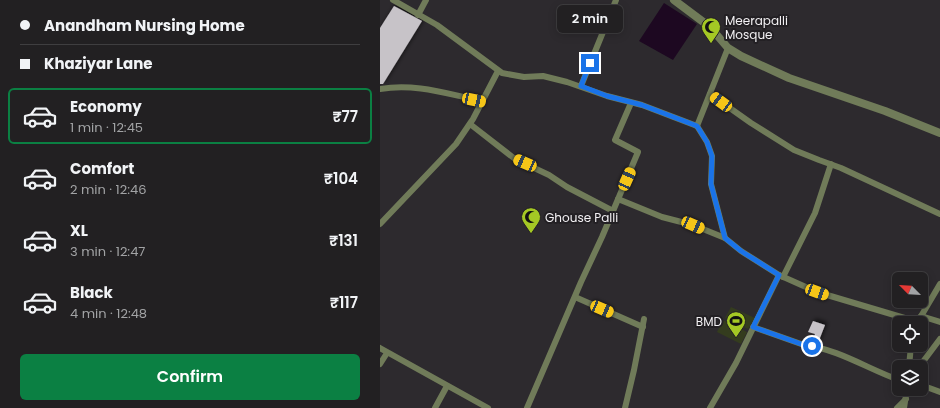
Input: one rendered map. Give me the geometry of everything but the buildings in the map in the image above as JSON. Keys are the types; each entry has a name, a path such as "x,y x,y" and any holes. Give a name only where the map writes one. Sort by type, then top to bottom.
{"street":[{"path":"392,0 453,36 498,71 513,76 548,77 581,86 607,96 642,105 697,126 707,142 712,156 711,184 725,238"},
{"path":"417,14 426,0"},
{"path":"581,86 616,0"},
{"path":"674,0 710,27 728,48 740,56 788,78 885,111 940,133"},
{"path":"697,126 728,48"},
{"path":"380,224 456,144 470,124 498,71"},
{"path":"380,89 397,87 425,88 482,102"},
{"path":"710,94 750,123 802,154 864,178 940,214"},
{"path":"527,408 638,152 615,140 631,103"},
{"path":"470,124 515,159 549,174 566,187 613,211"},
{"path":"710,408 736,363 753,327 815,213 831,164"},
{"path":"618,199 662,217 693,225 725,238 741,251 781,276 827,296 904,316"},
{"path":"921,316 940,284"},
{"path":"575,298 643,327"},
{"path":"625,408 644,319"},
{"path":"928,321 940,322"},
{"path":"753,327 804,345 834,353 892,377"},
{"path":"924,360 940,338"},
{"path":"380,348 488,408"},
{"path":"380,364 387,353"},
{"path":"435,408 447,386"},
{"path":"928,388 940,392"},
{"path":"903,408 906,396"},
{"path":"897,408 906,399"}],"green space":[{"path":"731,307 755,318 748,329 725,318"},
{"name":"BMD","path":"723,320 747,332 741,344 717,332"}],"shaded area":[{"path":"664,3 697,24 673,60 639,41"}],"place":[{"name":"Meerapalli Mosque","path":"711,44"},
{"name":"Ghouse Palli","path":"531,234"},
{"name":"BMD","path":"736,338"}],"route":[{"path":"590,63 581,86 607,96 642,105 697,126 711,150 713,160 711,184 721,216 725,238 741,251 779,275 753,327 778,337 812,346"}]}
